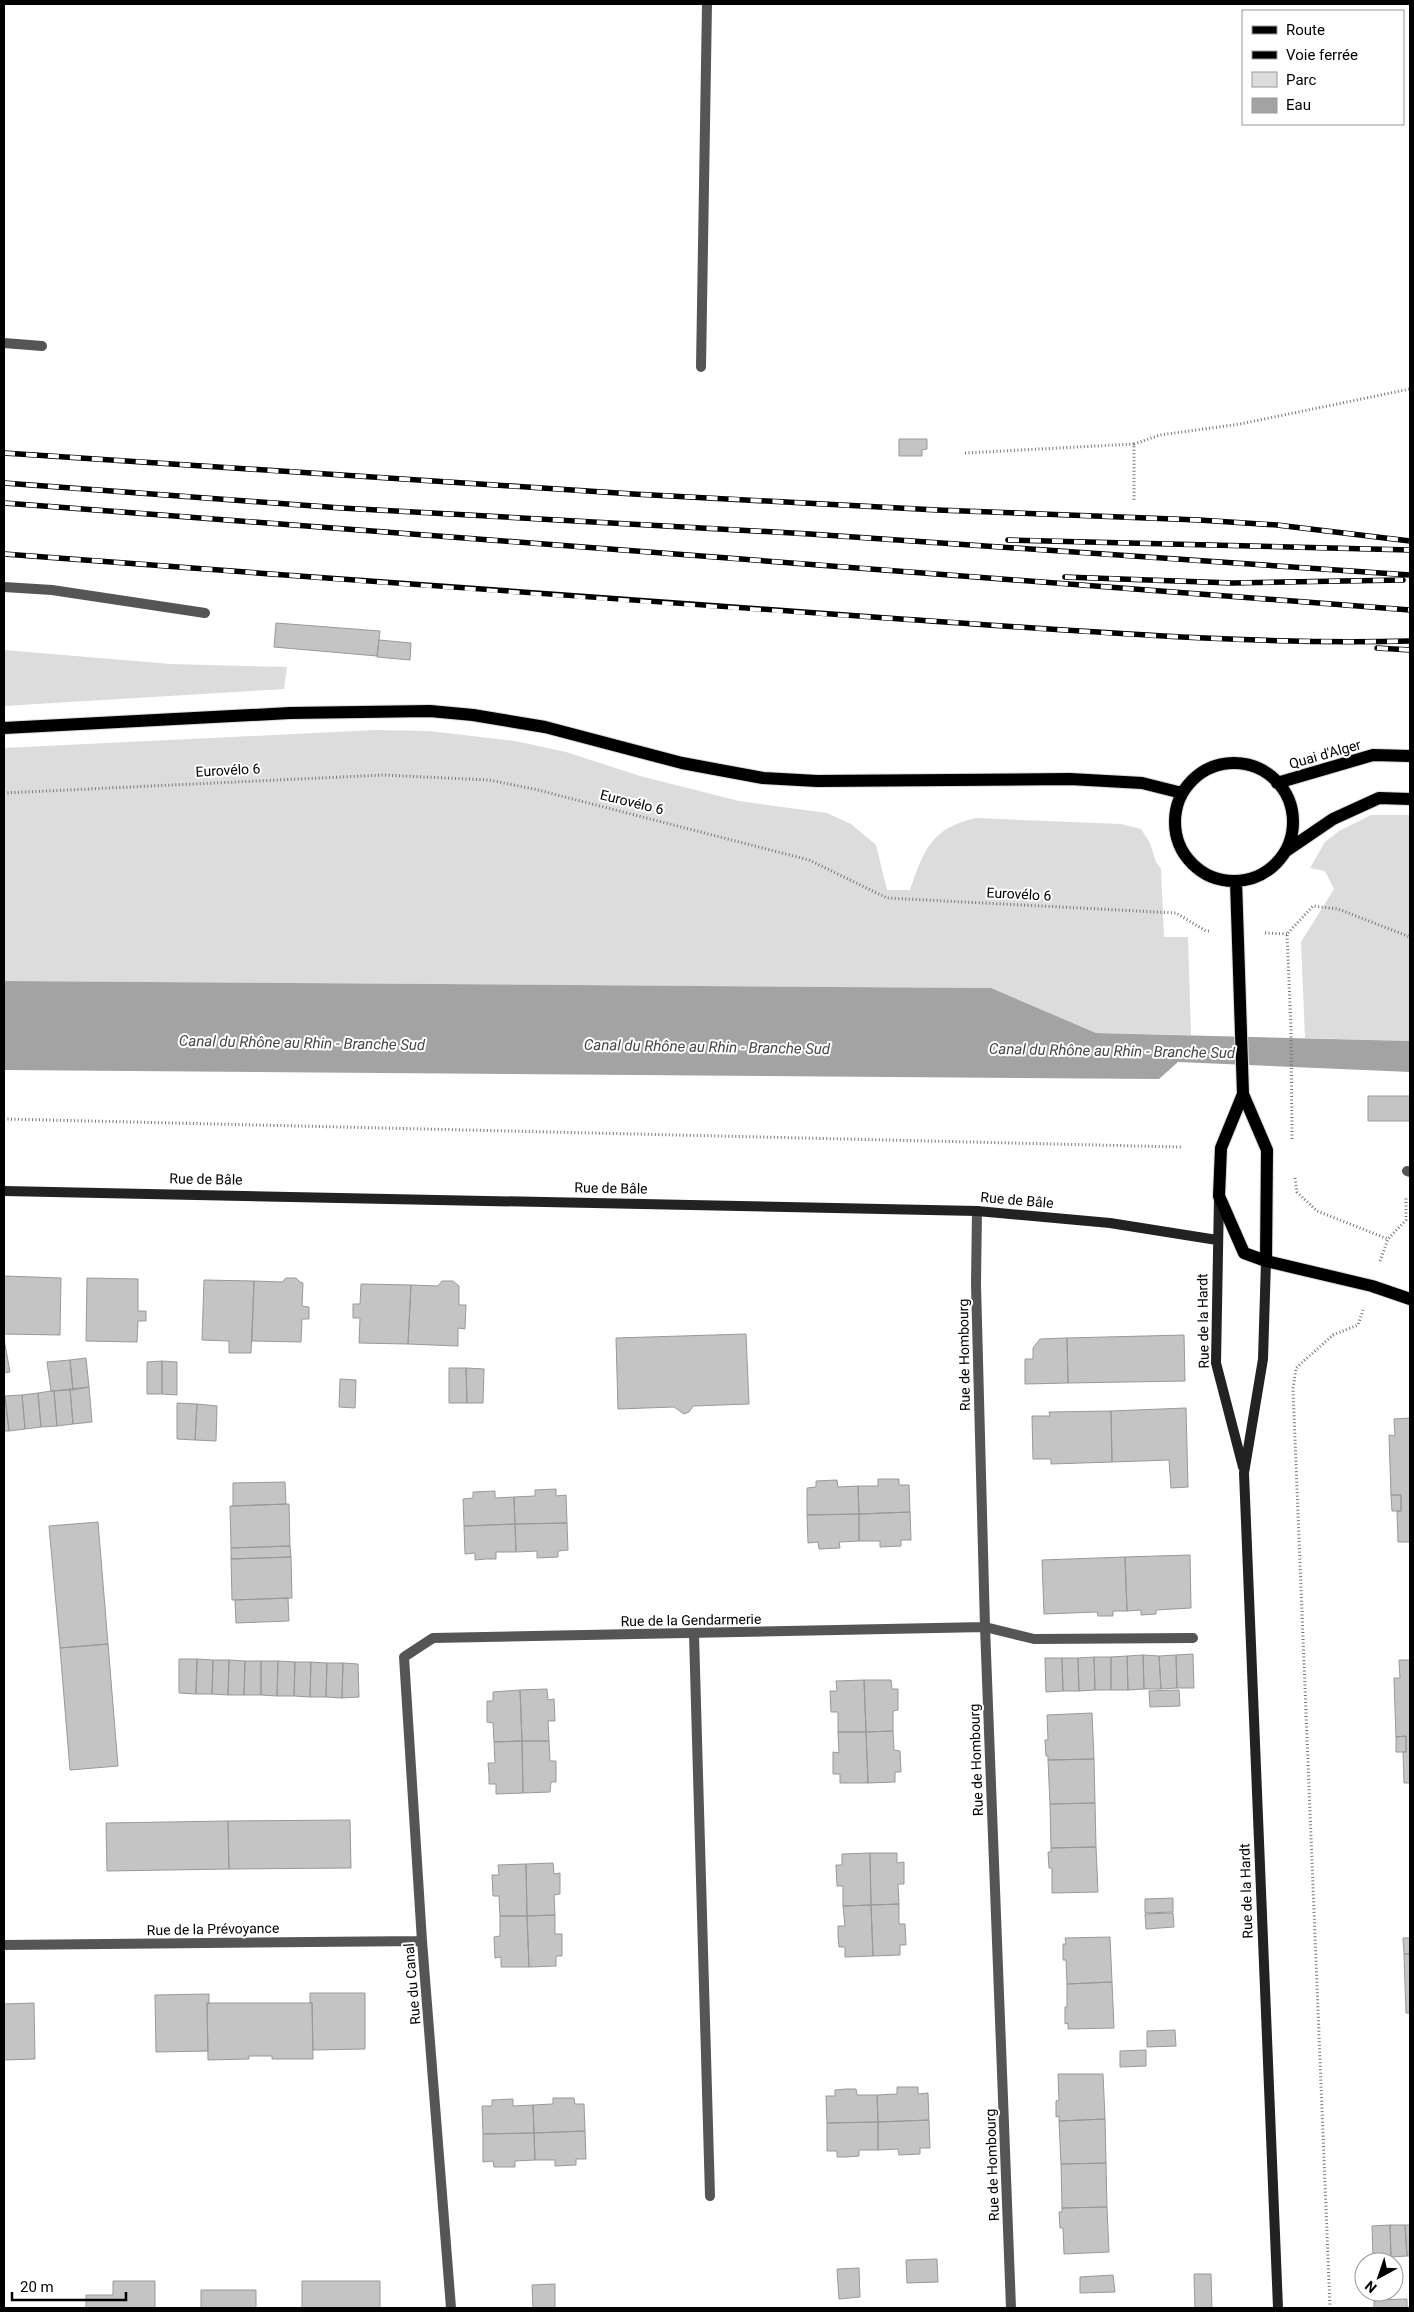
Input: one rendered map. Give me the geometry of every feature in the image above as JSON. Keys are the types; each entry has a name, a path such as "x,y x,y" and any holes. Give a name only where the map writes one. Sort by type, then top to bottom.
{"main road":[{"path":"4,728 290,713 430,711 473,715 537,725 682,763 763,778 817,781 1070,780 1142,783 1182,793"},
{"name":"Quai d'Alger","path":"1277,782 1373,756 1410,756"},
{"path":"1286,851 1292,834 1293,815 1287,798 1277,782 1263,770 1245,764 1227,764 1209,769 1194,779 1182,793 1176,811 1175,830 1180,847 1191,862 1205,874 1223,880 1236,881 1259,876 1274,866 1286,851 1333,819 1379,798 1410,799"},
{"path":"1236,881 1243,1094"},
{"name":"Rue de la Hardt","path":"1243,1094 1221,1148 1217,1240 1216,1363 1244,1473"},
{"name":"Rue de la Hardt","path":"1243,1094 1267,1150 1263,1359 1244,1473 1278,2308"},
{"name":"Rue de Bâle","path":"4,1191 977,1211 1110,1223 1217,1240"},
{"name":"Rue de la Hardt","path":"1219,1196 1244,1253 1266,1261"},
{"path":"1266,1261 1372,1286 1410,1299"}],"street":[{"path":"701,367 707,4"},
{"path":"4,344 42,346"},
{"path":"4,587 52,590 205,613"},
{"name":"Rue de Hombourg","path":"977,1211 976,1284 985,1627 1011,2308"},
{"name":"Rue de la Gendarmerie","path":"404,1658 433,1638 985,1627 1034,1639 1193,1638"},
{"path":"694,1634 710,2196"},
{"name":"Rue du Canal","path":"404,1658 422,1941 451,2308"},
{"name":"Rue de la Prévoyance","path":"4,1945 422,1941"}],"path":[{"path":"965,453 1134,444 1160,435 1249,422 1410,389"},
{"path":"1134,444 1134,501"},
{"name":"Eurovélo 6","path":"4,793 383,775 488,780 544,791 809,860 886,898 1176,913 1206,931 1238,933"},
{"path":"1292,1141 1291,1028 1286,934 1313,906 1338,909 1410,937"},
{"path":"4,1119 1181,1147"},
{"path":"1295,1175 1297,1192 1317,1211 1388,1239 1406,1220 1409,1172"},
{"path":"1330,2308 1293,1388 1296,1368 1333,1334 1358,1325 1372,1286"}],"green space":[{"path":"4,650 171,664 287,667 284,689 4,706"},
{"path":"376,730 429,731 515,741 566,752 640,776 739,801 827,813 851,824 876,845 887,890 910,890 920,863 931,843 949,828 976,818 1121,824 1141,829 1150,843 1156,862 1161,869 1164,937 1188,937 1191,1035 1096,1033 991,988 4,981 4,748"},
{"path":"1371,815 1410,815 1410,1041 1305,1038 1301,942 1334,889 1325,871 1310,868 1325,842 1339,831"}],"water":[{"name":"Canal du Rhône au Rhin - Branche Sud","path":"4,981 991,988 1096,1033 1410,1041 1410,1072 1178,1062 1159,1079 4,1070"}],"building":[{"path":"899,439 927,439 927,449 922,450 922,456 899,456"},
{"path":"276,623 380,631 377,656 274,647"},
{"path":"379,640 411,643 410,660 377,657"},
{"path":"1368,1096 1410,1096 1410,1121 1368,1121"},
{"path":"4,1276 61,1278 60,1335 4,1334"},
{"path":"87,1278 138,1279 138,1311 146,1311 146,1321 138,1321 137,1342 86,1341"},
{"path":"286,1278 296,1278 303,1283 302,1306 309,1307 309,1319 302,1319 301,1342 252,1341 254,1281 282,1282"},
{"path":"204,1280 254,1281 251,1353 229,1353 229,1341 202,1340"},
{"path":"442,1281 453,1281 459,1286 459,1305 466,1305 465,1329 458,1328 458,1346 408,1344 411,1285 438,1286"},
{"path":"361,1284 411,1285 408,1344 359,1343 360,1318 353,1318 353,1304 360,1304"},
{"path":"746,1334 749,1404 693,1406 689,1412 684,1414 674,1407 618,1409 616,1338"},
{"path":"1184,1335 1185,1381 1068,1383 1067,1338"},
{"path":"1067,1338 1068,1383 1025,1384 1025,1359 1033,1359 1033,1348 1040,1339"},
{"path":"4,1339 10,1372 4,1373"},
{"path":"86,1358 89,1387 73,1390 70,1360"},
{"path":"70,1360 73,1390 51,1391 47,1362"},
{"path":"162,1361 162,1394 147,1394 147,1362"},
{"path":"162,1361 177,1362 177,1395 162,1394"},
{"path":"449,1368 466,1368 467,1403 449,1403"},
{"path":"466,1368 484,1369 483,1403 467,1403"},
{"path":"340,1379 356,1380 355,1408 339,1407"},
{"path":"89,1387 92,1422 73,1424 70,1389"},
{"path":"70,1389 73,1424 57,1426 54,1391"},
{"path":"54,1391 57,1426 41,1427 38,1393"},
{"path":"38,1393 41,1427 25,1429 22,1395"},
{"path":"22,1395 25,1429 9,1431 5,1396"},
{"path":"5,1396 9,1431 4,1431"},
{"path":"177,1403 197,1404 195,1440 177,1439"},
{"path":"197,1404 217,1406 216,1441 195,1440"},
{"path":"1186,1408 1188,1487 1171,1488 1169,1460 1112,1462 1111,1411"},
{"path":"1111,1411 1112,1462 1051,1464 1051,1459 1033,1459 1032,1416 1050,1416 1049,1412"},
{"path":"1410,1418 1410,1542 1398,1542 1397,1511 1401,1511 1401,1495 1391,1495 1389,1435 1395,1436 1394,1419"},
{"path":"878,1479 899,1479 899,1485 909,1485 910,1512 859,1514 858,1486 878,1486"},
{"path":"837,1480 838,1487 858,1486 859,1514 807,1515 807,1488 816,1487 816,1481"},
{"path":"285,1482 286,1504 233,1506 233,1483"},
{"path":"556,1489 556,1496 566,1495 567,1523 515,1524 514,1497 535,1496 535,1490"},
{"path":"495,1491 495,1498 514,1497 515,1524 464,1526 463,1499 473,1498 473,1492"},
{"path":"1391,1495 1401,1495 1401,1511 1392,1511"},
{"path":"289,1504 290,1546 231,1548 230,1506"},
{"path":"910,1512 911,1540 901,1540 901,1546 880,1547 880,1541 859,1541 859,1514"},
{"path":"859,1514 859,1541 839,1542 840,1548 819,1549 818,1542 808,1543 807,1515"},
{"path":"98,1522 108,1644 60,1648 49,1526"},
{"path":"567,1523 568,1550 558,1551 558,1557 537,1558 537,1551 516,1552 515,1524"},
{"path":"515,1524 516,1552 496,1552 496,1559 475,1560 475,1553 465,1554 464,1526"},
{"path":"290,1546 291,1557 231,1559 231,1548"},
{"path":"1190,1555 1191,1608 1156,1610 1156,1614 1141,1615 1141,1610 1127,1611 1125,1557"},
{"path":"291,1557 292,1598 232,1600 231,1559"},
{"path":"1125,1557 1127,1611 1113,1611 1113,1616 1098,1616 1097,1612 1044,1614 1042,1560"},
{"path":"288,1598 289,1621 236,1623 235,1600"},
{"path":"108,1644 118,1766 70,1770 60,1648"},
{"path":"1193,1654 1194,1688 1177,1688 1176,1655"},
{"path":"1143,1655 1144,1689 1128,1690 1127,1656"},
{"path":"1143,1655 1159,1656 1161,1689 1144,1689"},
{"path":"1176,1655 1177,1688 1161,1689 1159,1656"},
{"path":"1127,1656 1128,1690 1111,1690 1111,1657"},
{"path":"1094,1657 1111,1657 1111,1690 1095,1690"},
{"path":"1094,1657 1095,1690 1079,1691 1078,1658"},
{"path":"1045,1658 1062,1658 1063,1691 1046,1692"},
{"path":"1062,1658 1078,1658 1079,1691 1063,1691"},
{"path":"179,1659 197,1659 196,1694 179,1693"},
{"path":"197,1659 213,1660 212,1694 196,1694"},
{"path":"213,1660 229,1660 228,1695 212,1694"},
{"path":"229,1660 245,1661 244,1695 228,1695"},
{"path":"1399,1660 1410,1660 1410,1783 1404,1783 1403,1752 1406,1752 1406,1736 1396,1737 1394,1678 1400,1678"},
{"path":"245,1661 261,1661 261,1695 244,1695"},
{"path":"261,1661 278,1661 277,1696 261,1695"},
{"path":"278,1661 295,1662 294,1696 277,1696"},
{"path":"295,1662 311,1662 310,1697 294,1696"},
{"path":"311,1662 327,1663 326,1697 310,1697"},
{"path":"327,1663 343,1663 342,1698 326,1697"},
{"path":"343,1663 358,1664 359,1697 342,1698"},
{"path":"864,1680 866,1732 838,1732 838,1712 831,1712 830,1691 837,1691 836,1681"},
{"path":"864,1680 891,1680 892,1689 898,1689 898,1710 893,1711 893,1731 866,1732"},
{"path":"547,1689 548,1700 554,1699 555,1721 548,1721 549,1741 522,1741 520,1690"},
{"path":"520,1690 522,1741 494,1742 493,1723 487,1722 487,1701 493,1701 493,1692"},
{"path":"1179,1690 1180,1706 1150,1707 1149,1691"},
{"path":"1092,1713 1094,1759 1048,1760 1045,1740 1048,1740 1047,1715"},
{"path":"893,1731 894,1750 900,1751 901,1772 895,1772 895,1782 868,1783 866,1732"},
{"path":"838,1732 866,1732 868,1783 840,1783 840,1774 833,1774 833,1752 839,1753"},
{"path":"1406,1736 1406,1752 1396,1752 1396,1737"},
{"path":"522,1741 549,1741 550,1761 556,1761 556,1782 551,1782 550,1792 523,1793"},
{"path":"522,1741 523,1793 496,1794 496,1784 489,1784 488,1763 495,1763 494,1742"},
{"path":"1094,1759 1095,1803 1050,1804 1048,1760"},
{"path":"1095,1803 1096,1847 1051,1848 1050,1804"},
{"path":"350,1820 351,1868 229,1869 228,1821"},
{"path":"228,1821 229,1869 107,1871 106,1823"},
{"path":"1096,1847 1098,1892 1052,1893 1052,1868 1049,1868 1048,1852 1051,1852 1051,1848"},
{"path":"870,1853 897,1853 897,1863 904,1862 904,1884 898,1884 899,1904 871,1905"},
{"path":"870,1853 871,1905 843,1906 843,1886 837,1886 836,1865 842,1865 842,1854"},
{"path":"553,1863 554,1874 560,1873 560,1894 554,1895 555,1915 527,1916 526,1864"},
{"path":"526,1864 527,1916 500,1916 499,1896 493,1896 492,1875 499,1875 498,1865"},
{"path":"1173,1898 1173,1912 1145,1913 1145,1899"},
{"path":"899,1904 899,1924 905,1924 906,1945 900,1945 900,1955 873,1956 871,1905"},
{"path":"871,1905 873,1956 845,1957 845,1947 839,1947 838,1936 838,1926 845,1926 843,1906"},
{"path":"1173,1913 1174,1927 1146,1929 1145,1914"},
{"path":"555,1915 555,1934 562,1934 562,1956 556,1956 556,1966 529,1967 527,1916"},
{"path":"500,1916 527,1916 529,1967 501,1967 501,1957 495,1958 494,1937 500,1936"},
{"path":"1110,1937 1112,1982 1067,1984 1066,1960 1063,1960 1063,1944 1066,1944 1065,1938"},
{"path":"1403,1938 1410,1938 1410,1954 1404,1954"},
{"path":"1404,1954 1410,1954 1410,2013 1406,2013"},
{"path":"1112,1982 1114,2028 1068,2029 1068,2023 1065,2024 1067,1984"},
{"path":"310,1993 365,1993 365,2049 313,2050"},
{"path":"209,1994 209,2004 207,2003 208,2051 156,2052 155,1995"},
{"path":"34,2003 35,2059 4,2060 4,2004"},
{"path":"207,2003 312,2003 313,2059 272,2059 272,2056 249,2056 249,2059 208,2060"},
{"path":"1175,2030 1176,2046 1147,2047 1147,2031"},
{"path":"1146,2050 1146,2066 1120,2067 1120,2051"},
{"path":"1058,2074 1103,2074 1105,2119 1059,2121 1059,2116 1056,2117 1056,2101 1059,2100"},
{"path":"897,2087 918,2087 918,2094 928,2093 929,2120 878,2122 877,2095 897,2094"},
{"path":"856,2089 857,2095 877,2095 878,2122 827,2123 826,2096 835,2096 835,2090"},
{"path":"553,2098 574,2098 575,2104 584,2104 585,2131 534,2133 533,2105 553,2104"},
{"path":"513,2099 513,2106 533,2105 534,2133 483,2134 482,2106 492,2106 492,2100"},
{"path":"1105,2119 1106,2163 1061,2164 1059,2121"},
{"path":"929,2120 930,2148 920,2148 920,2154 899,2155 898,2149 878,2150 878,2122"},
{"path":"878,2122 878,2150 859,2150 859,2156 846,2157 837,2157 837,2151 827,2151 827,2123"},
{"path":"585,2131 586,2159 576,2159 576,2165 555,2166 555,2160 535,2160 534,2133"},
{"path":"534,2133 535,2160 515,2161 515,2167 494,2167 493,2161 483,2162 483,2134"},
{"path":"1106,2163 1107,2207 1062,2208 1061,2164"},
{"path":"1107,2207 1109,2252 1064,2254 1063,2228 1060,2228 1059,2212 1062,2212 1062,2208"},
{"path":"1390,2225 1405,2225 1407,2256 1404,2256 1404,2252 1391,2252"},
{"path":"1390,2225 1391,2252 1373,2252 1372,2226"},
{"path":"1405,2225 1410,2225 1410,2256 1407,2256"},
{"path":"937,2259 938,2282 907,2283 906,2260"},
{"path":"859,2268 860,2297 839,2299 837,2269"},
{"path":"1194,2274 1211,2274 1212,2308 1195,2308"},
{"path":"1113,2275 1115,2292 1080,2293 1080,2277"},
{"path":"113,2281 155,2281 155,2308 86,2308 86,2295 113,2295"},
{"path":"302,2281 380,2281 380,2308 302,2308"},
{"path":"555,2284 555,2308 533,2308 532,2285"},
{"path":"201,2290 256,2290 256,2308 201,2308"},
{"path":"1404,2299 1407,2299 1407,2308 1374,2308 1374,2302 1404,2302"}],"railway":[{"path":"4,453 633,494 937,510 1199,520 1277,525 1410,541"},
{"path":"4,483 341,508 810,534 1410,575"},
{"path":"4,503 1410,610"},
{"path":"1008,540 1410,550"},
{"path":"4,554 677,604 1091,632 1283,641 1410,641"},
{"path":"1065,577 1232,583 1403,580"},
{"path":"1377,648 1410,650"}]}
